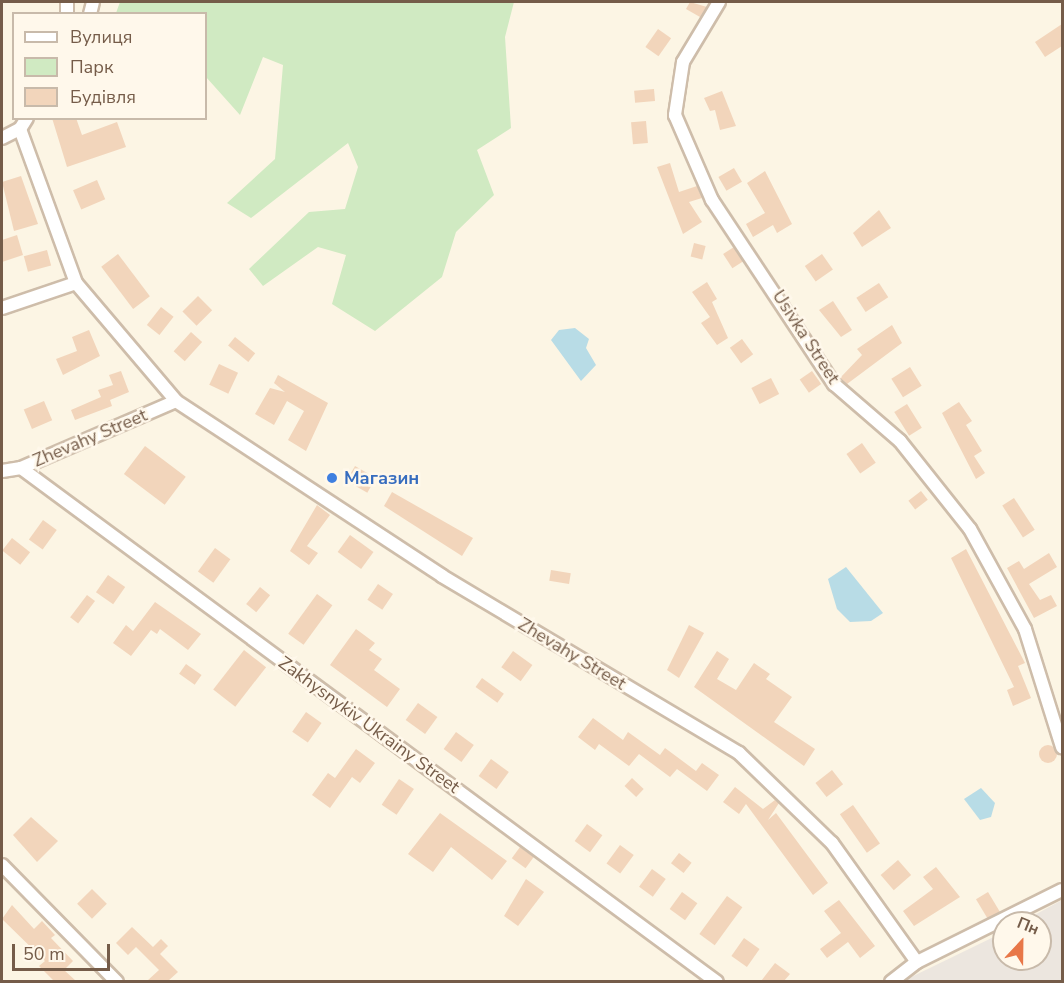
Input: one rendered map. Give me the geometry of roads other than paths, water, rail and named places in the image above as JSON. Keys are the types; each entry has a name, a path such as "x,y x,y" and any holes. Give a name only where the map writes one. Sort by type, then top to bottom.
{"street":[{"name":"Usivka Street","path":"719,2 683,62 675,115 712,200 834,384 900,441 970,529 1026,629 1062,747"},
{"name":"Zhevahy Street","path":"2,138 23,124 76,283 177,400 442,576 739,753 832,843 917,962"},
{"path":"2,308 76,283"},
{"name":"Zhevahy Street","path":"2,471 21,468 177,400"},
{"name":"Zakhysnykiv Ukrainy Street","path":"21,468 717,981"},
{"path":"2,865 117,981"},
{"path":"891,981 917,962 1062,890"}],"water":[{"path":"575,328 589,339 586,348 596,365 581,381 551,340 559,330"},
{"path":"846,567 883,613 871,621 850,622 837,609 828,579"},
{"path":"981,788 995,803 991,817 980,820 964,799"}],"place":[{"name":"Магазин","path":"332,478"}]}
